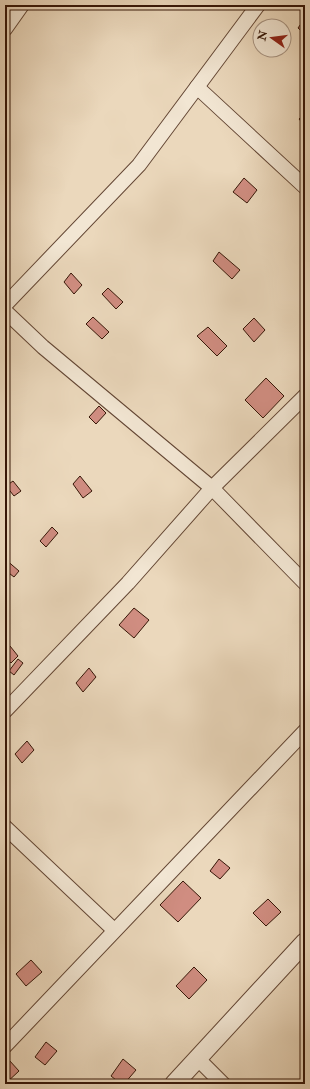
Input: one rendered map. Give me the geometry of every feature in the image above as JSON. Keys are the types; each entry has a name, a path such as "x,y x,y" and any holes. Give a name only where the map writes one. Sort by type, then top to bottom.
{"street":[{"path":"5,29 22,5"},
{"path":"5,305 139,165 258,5"},
{"path":"197,87 305,187"},
{"path":"5,311 43,347 212,488 305,583"},
{"path":"5,711 128,583 212,488 305,396"},
{"path":"5,1046 305,731"},
{"path":"5,827 114,930"},
{"path":"174,1084 305,942"},
{"path":"197,1058 223,1084"}],"building":[{"path":"305,18 305,34 298,28"},
{"path":"305,113 305,126 299,119"},
{"path":"244,178 257,190 247,203 233,192"},
{"path":"219,252 240,270 232,279 213,261"},
{"path":"71,273 82,285 74,294 64,282"},
{"path":"108,288 123,302 116,309 102,294"},
{"path":"93,317 109,332 102,339 86,324"},
{"path":"254,318 265,330 254,342 243,329"},
{"path":"208,327 227,346 217,356 197,336"},
{"path":"266,378 284,396 263,418 245,400"},
{"path":"99,406 106,413 96,424 89,417"},
{"path":"80,476 92,491 83,498 73,484"},
{"path":"13,481 21,491 14,496 6,486"},
{"path":"52,527 58,533 46,547 40,541"},
{"path":"5,559 19,571 14,577 5,570"},
{"path":"134,608 149,620 134,638 119,625"},
{"path":"10,646 18,656 11,663 5,657 5,650"},
{"path":"18,659 23,663 14,675 9,671"},
{"path":"89,668 96,677 83,692 76,683"},
{"path":"27,741 34,750 22,763 15,754"},
{"path":"219,859 230,868 220,879 210,871"},
{"path":"183,881 201,898 178,922 160,905"},
{"path":"268,899 281,912 266,926 253,913"},
{"path":"31,960 42,972 26,986 16,974"},
{"path":"194,967 207,980 189,999 176,986"},
{"path":"46,1042 57,1051 45,1065 35,1057"},
{"path":"123,1059 136,1070 124,1084 121,1084 111,1076"},
{"path":"9,1060 19,1071 5,1084 5,1064"}]}
